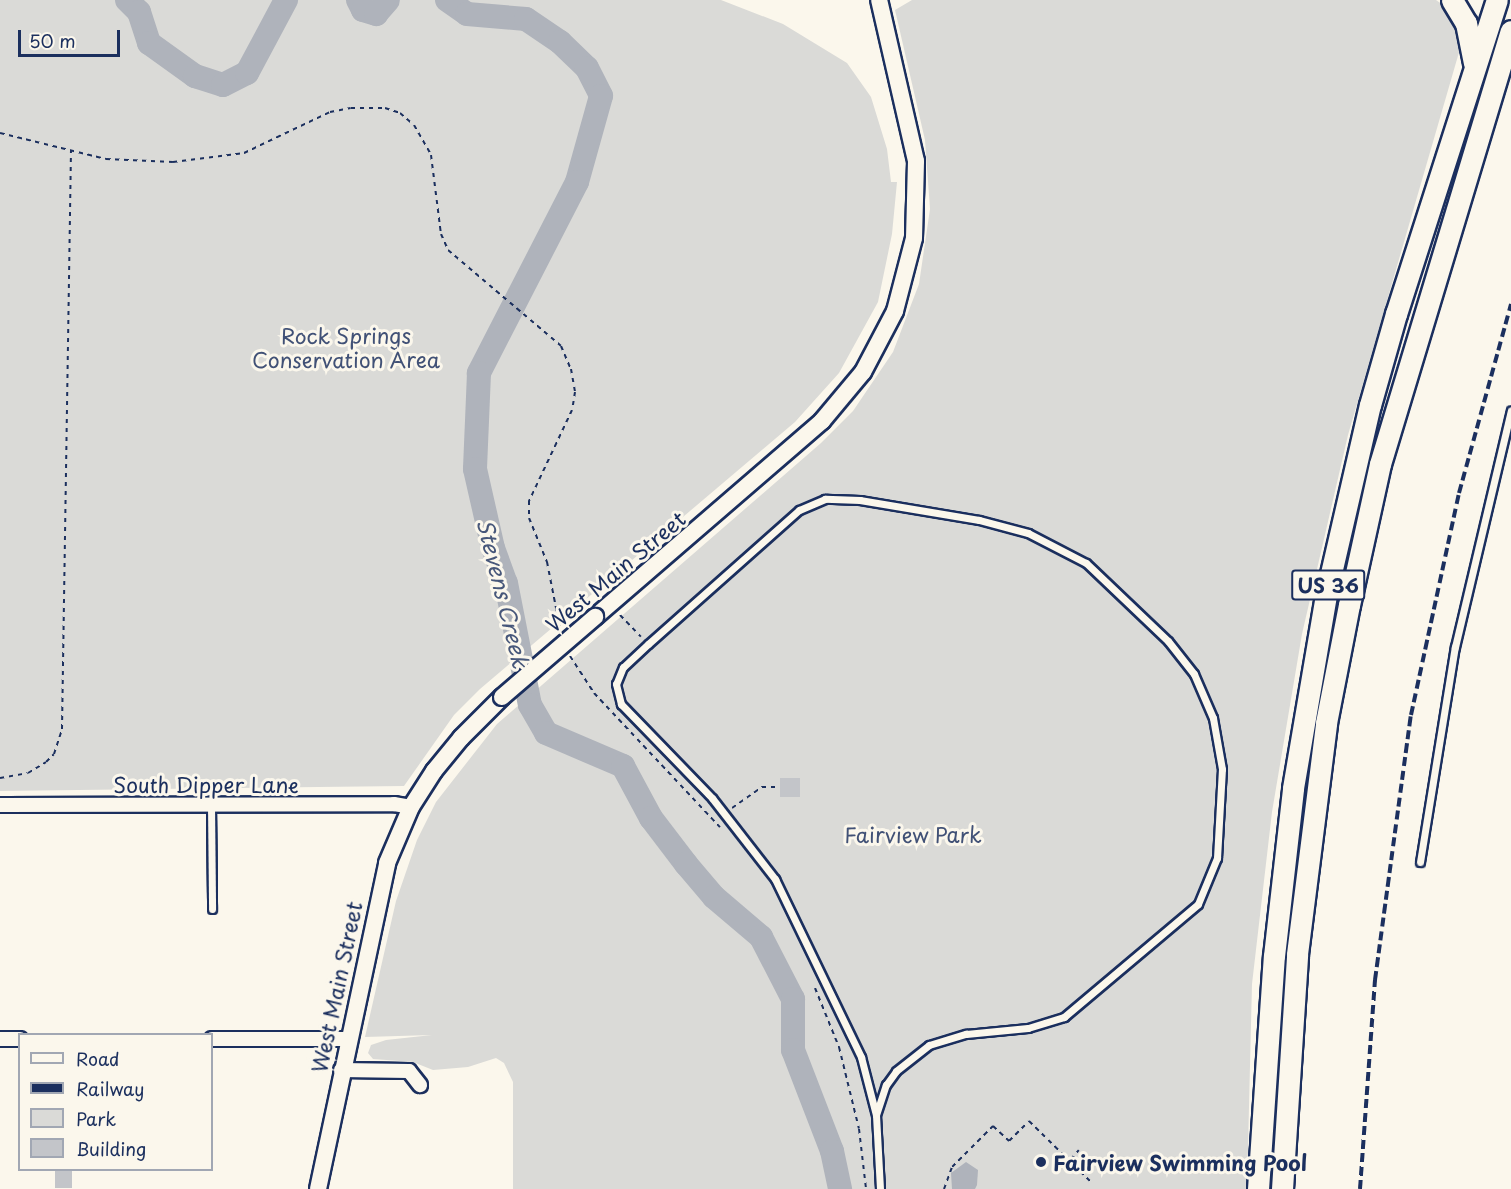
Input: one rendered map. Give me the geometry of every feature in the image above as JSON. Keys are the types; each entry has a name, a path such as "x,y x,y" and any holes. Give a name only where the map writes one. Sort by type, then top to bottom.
{"main road":[{"path":"1452,0 1466,23 1474,69"},
{"name":"US 36","path":"1258,1189 1276,934 1293,788 1326,595 1373,393 1497,0"},
{"name":"US 36","path":"1282,1189 1297,954 1326,723 1348,605 1383,453 1511,31"}],"street":[{"name":"West Main Street","path":"318,1189 341,1070 387,863 411,807 461,738 502,697 822,421 863,372 896,311 914,238 915,161 879,0"},
{"name":"South Dipper Lane","path":"0,805 393,804 411,807"},
{"path":"0,1039 18,1039"},
{"path":"213,1039 348,1039"},
{"path":"341,1070 409,1071 420,1085"}],"lane":[{"path":"1420,862 1455,647 1511,411"},
{"path":"876,1115 886,1085 896,1071 929,1045 966,1034 1028,1028 1064,1017 1198,904 1217,858 1222,800 1219,746 1207,696 1168,641 1111,583 1059,546 1028,533 979,520 860,500 825,499 799,510 648,644 618,674 617,694 621,704 725,814 775,879 836,1000 861,1057 876,1115 880,1189"},
{"path":"211,805 212,909"}],"path":[{"path":"0,133 71,151 135,162 223,158 259,147 330,112 384,108 400,113 424,137 439,193 445,242 454,256 487,286 538,326"},
{"path":"0,777 28,772 46,762 54,754 62,729 71,151"},
{"path":"620,615 648,644"},
{"path":"725,814 762,787 780,788"},
{"path":"944,1189 952,1167 993,1126 1009,1141 1029,1121 1092,1183"},
{"path":"1065,1166 1079,1150"}],"green space":[{"name":"Rock Springs Conservation Area","path":"0,0 721,0 783,24 847,63 871,97 887,149 891,182 897,182 892,234 878,302 839,373 795,422 480,689 454,715 404,786 0,791"},
{"name":"Fairview Park","path":"912,0 1436,0 1453,12 1462,42 1348,435 1302,634 1272,812 1252,984 1247,1189 513,1189 513,1082 504,1063 496,1058 468,1067 433,1070 413,1062 373,1059 368,1053 371,1045 386,1040 432,1035 365,1037 396,901 417,840 436,802 497,724 821,443 853,411 893,352 919,284 930,209 925,140 895,10"}],"shaded area":[{"path":"966,1162 978,1170 975,1189 952,1189 951,1173"}],"building":[{"path":"780,778 800,778 800,797 780,797"},
{"path":"55,1171 72,1171 72,1188 55,1188"}],"waterway":[{"name":"Stevens Creek","path":"127,0 139,12 149,43 195,76 223,85 247,73 286,0"},
{"name":"Stevens Creek","path":"358,0 363,10 376,14 388,0"},
{"name":"Stevens Creek","path":"447,0 467,14 526,19 560,42 587,68 601,96 577,182 479,373 475,469 493,548 506,583 530,705 546,733 623,766 651,818 686,864 714,897 761,937 793,999 793,1050 832,1151 840,1189"}],"railway":[{"path":"1360,1189 1375,980 1411,715 1459,493 1511,304"}],"place":[{"name":"Fairview Swimming Pool","path":"1041,1162"}]}
